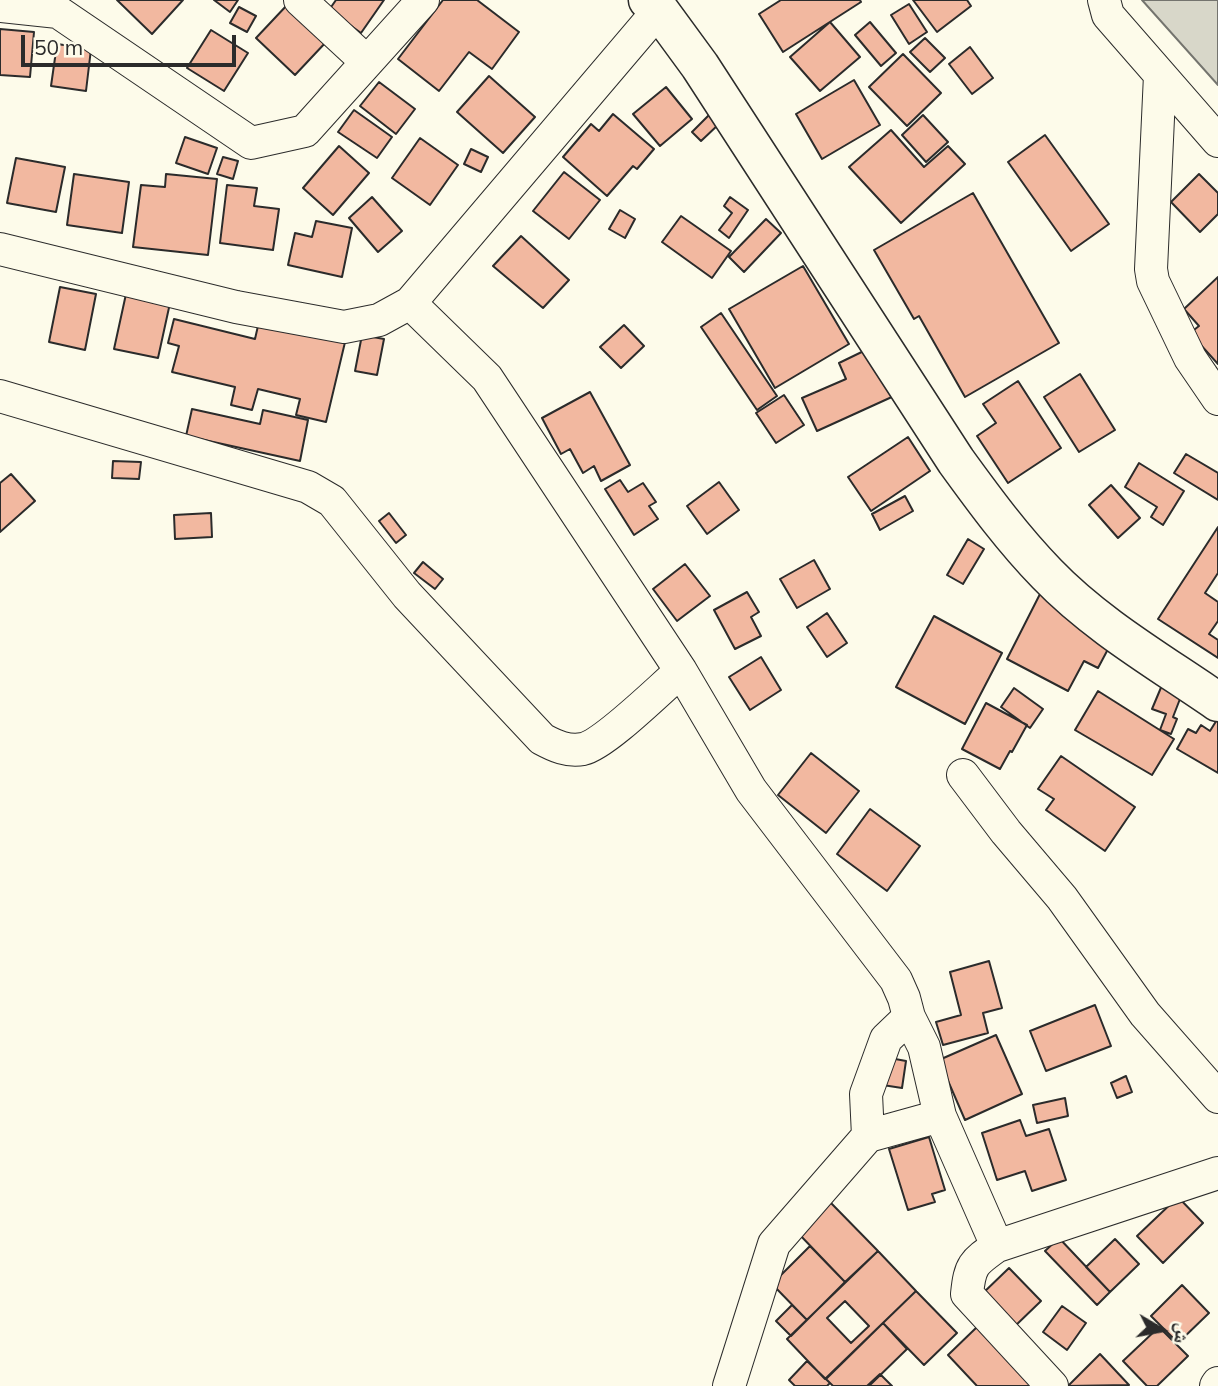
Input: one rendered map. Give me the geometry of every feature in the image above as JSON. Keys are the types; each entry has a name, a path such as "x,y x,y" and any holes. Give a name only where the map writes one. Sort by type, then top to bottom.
{"main road":[{"path":"654,5 700,66 956,461 1001,524 1048,576 1104,624 1218,702"}],"street":[{"path":"300,0 368,62"},
{"path":"0,6 58,12 251,143 306,131 423,0"},
{"path":"1104,0 1108,15 1218,141"},
{"path":"0,249 236,306 344,327 379,320 410,303 654,5"},
{"path":"1160,75 1151,269 1153,281 1190,358 1218,399"},
{"path":"410,303 487,378 681,671 751,790 896,980 909,1017 924,1047 940,1116 997,1246"},
{"path":"0,396 273,476 308,487 332,500 407,595 542,739 561,749 583,749 602,741 681,671"},
{"path":"962,775 1062,898 1145,1014 1218,1097"},
{"path":"868,1136 866,1094 886,1039 909,1017"},
{"path":"729,1386 774,1244 868,1136 940,1116"},
{"path":"1052,1386 967,1294 969,1271 997,1246 1218,1173"}],"shaded area":[{"path":"1142,0 1218,0 1218,85"}],"building":[{"path":"117,0 183,0 152,34"},
{"path":"214,0 238,0 230,12"},
{"path":"336,0 384,0 361,33 329,10"},
{"path":"443,0 477,0 519,32 492,69 469,52 439,91 398,59"},
{"path":"781,0 861,2 783,52 759,14"},
{"path":"913,0 967,0 971,6 937,32"},
{"path":"288,4 327,41 295,75 256,38"},
{"path":"909,4 927,32 909,44 891,15"},
{"path":"239,7 256,16 247,32 230,23"},
{"path":"830,22 860,57 820,91 790,57"},
{"path":"870,22 896,53 881,66 855,35"},
{"path":"0,29 34,32 30,77 0,75"},
{"path":"211,30 248,53 224,91 187,68"},
{"path":"925,38 945,58 930,72 910,52"},
{"path":"57,44 91,49 86,91 51,86"},
{"path":"970,47 993,78 972,94 949,64"},
{"path":"903,54 941,93 907,126 869,87"},
{"path":"489,76 535,117 503,153 457,112"},
{"path":"854,80 880,125 822,159 796,114"},
{"path":"379,82 415,109 396,134 360,106"},
{"path":"666,87 692,119 660,146 633,114"},
{"path":"354,110 392,137 377,158 338,132"},
{"path":"613,114 654,149 637,169 633,166 607,196 563,157 591,124 599,131"},
{"path":"710,114 719,124 701,141 692,132"},
{"path":"923,115 948,142 926,162 902,135"},
{"path":"891,130 924,167 948,146 965,164 901,223 849,167"},
{"path":"1045,135 1109,224 1071,251 1008,162"},
{"path":"185,137 217,148 208,174 176,163"},
{"path":"420,138 458,165 430,205 392,178"},
{"path":"339,146 369,173 333,215 303,188"},
{"path":"471,149 488,157 481,172 464,164"},
{"path":"223,157 238,161 233,179 217,174"},
{"path":"16,158 65,167 56,212 7,203"},
{"path":"564,172 600,200 569,239 533,211"},
{"path":"74,174 129,182 122,233 67,225"},
{"path":"166,174 217,179 208,255 133,247 141,185 165,187"},
{"path":"1199,174 1218,193 1218,214 1200,232 1171,202"},
{"path":"227,185 257,188 254,206 279,209 273,250 220,243"},
{"path":"973,193 1059,343 965,397 919,316 914,319 874,250"},
{"path":"372,197 402,231 378,252 349,218"},
{"path":"730,197 748,210 729,238 719,230 732,213 724,206"},
{"path":"620,210 635,219 625,238 609,229"},
{"path":"681,216 731,251 712,278 662,242"},
{"path":"766,219 781,233 744,272 729,257"},
{"path":"316,221 352,228 342,277 288,265 295,233 312,237"},
{"path":"521,236 569,280 543,308 493,266"},
{"path":"803,266 849,344 775,388 729,309"},
{"path":"1218,277 1218,364 1190,333 1199,326 1184,309"},
{"path":"60,287 96,294 85,350 49,342"},
{"path":"126,294 170,303 158,358 114,349"},
{"path":"721,313 777,396 757,410 701,327"},
{"path":"260,317 346,338 326,422 296,415 300,399 258,389 252,410 231,405 235,387 172,372 179,346 168,343 174,319 255,339"},
{"path":"624,325 644,346 621,368 600,347"},
{"path":"362,335 384,339 377,375 355,371"},
{"path":"872,347 894,396 817,431 802,398 846,379 839,363"},
{"path":"1080,374 1115,430 1079,452 1044,397"},
{"path":"1018,381 1061,448 1008,483 977,436 996,423 983,404"},
{"path":"590,392 630,465 601,481 594,466 583,473 570,449 561,454 542,418"},
{"path":"784,395 804,425 776,443 756,413"},
{"path":"192,409 260,424 263,410 308,420 300,461 186,436"},
{"path":"908,437 930,471 871,511 848,477"},
{"path":"1186,454 1218,473 1218,500 1174,473"},
{"path":"113,461 141,462 139,479 112,478"},
{"path":"1139,463 1184,491 1163,525 1151,517 1157,507 1125,487"},
{"path":"11,474 35,501 0,532 0,483"},
{"path":"620,480 628,492 643,483 656,502 649,506 658,519 634,535 605,489"},
{"path":"719,482 739,510 707,534 687,506"},
{"path":"1111,485 1140,518 1118,538 1089,505"},
{"path":"905,496 913,511 880,530 872,514"},
{"path":"211,513 212,537 175,539 174,515"},
{"path":"389,513 406,535 396,543 379,521"},
{"path":"1218,527 1218,573 1205,593 1218,602 1218,621 1209,634 1218,640 1218,658 1158,619"},
{"path":"968,539 984,549 963,584 947,575"},
{"path":"814,560 830,589 797,608 780,579"},
{"path":"423,562 443,579 435,589 414,573"},
{"path":"685,564 710,596 677,621 653,589"},
{"path":"747,592 759,612 751,617 761,636 735,649 714,610"},
{"path":"1040,594 1116,634 1098,668 1084,661 1068,691 1007,659"},
{"path":"827,613 847,643 827,657 807,627"},
{"path":"934,616 1002,653 965,724 896,687"},
{"path":"761,657 781,690 750,710 729,677"},
{"path":"1165,678 1185,686 1173,717 1177,719 1171,734 1160,730 1166,714 1152,709"},
{"path":"1014,688 1043,709 1030,728 1001,707"},
{"path":"1098,691 1174,739 1152,775 1075,730"},
{"path":"986,703 1027,725 1000,769 962,749"},
{"path":"1218,718 1218,773 1177,749 1188,729 1196,733 1201,725 1210,731"},
{"path":"811,753 859,791 826,833 778,795"},
{"path":"1061,756 1135,807 1105,851 1046,810 1054,799 1038,789"},
{"path":"870,809 920,846 887,891 837,854"},
{"path":"989,961 1002,1008 983,1013 988,1033 943,1045 936,1022 961,1015 950,972"},
{"path":"1095,1005 1111,1046 1046,1071 1030,1031"},
{"path":"996,1035 1022,1094 965,1120 939,1060"},
{"path":"879,1056 906,1061 902,1088 876,1084"},
{"path":"1126,1076 1132,1092 1117,1098 1111,1083"},
{"path":"1065,1098 1068,1116 1037,1123 1033,1105"},
{"path":"1020,1120 1026,1136 1049,1129 1066,1180 1032,1191 1025,1171 997,1180 982,1133"},
{"path":"929,1137 945,1190 932,1194 935,1202 908,1210 889,1149"},
{"path":"1178,1197 1203,1223 1163,1263 1137,1236"},
{"path":"830,1202 878,1251 845,1282 798,1233"},
{"path":"1059,1238 1110,1292 1097,1305 1045,1251"},
{"path":"1115,1239 1139,1264 1110,1292 1086,1267"},
{"path":"810,1246 845,1282 807,1320 772,1284"},
{"path":"878,1251 916,1291 825,1379 787,1339"},
{"path":"1009,1268 1041,1301 1013,1328 981,1295"},
{"path":"1182,1285 1209,1313 1178,1343 1151,1316"},
{"path":"916,1291 957,1333 924,1365 883,1323"},
{"path":"845,1301 869,1326 851,1343 827,1318"},
{"path":"792,1305 807,1320 791,1336 776,1321"},
{"path":"1062,1306 1086,1323 1067,1350 1043,1332"},
{"path":"883,1323 907,1349 869,1386 833,1386 826,1379"},
{"path":"977,1327 1030,1386 977,1386 948,1355"},
{"path":"1159,1327 1188,1356 1157,1386 1147,1386 1123,1361"},
{"path":"1100,1354 1129,1385 1068,1386"},
{"path":"807,1361 830,1383 827,1386 795,1386 789,1380"},
{"path":"880,1374 892,1386 867,1386"}]}
